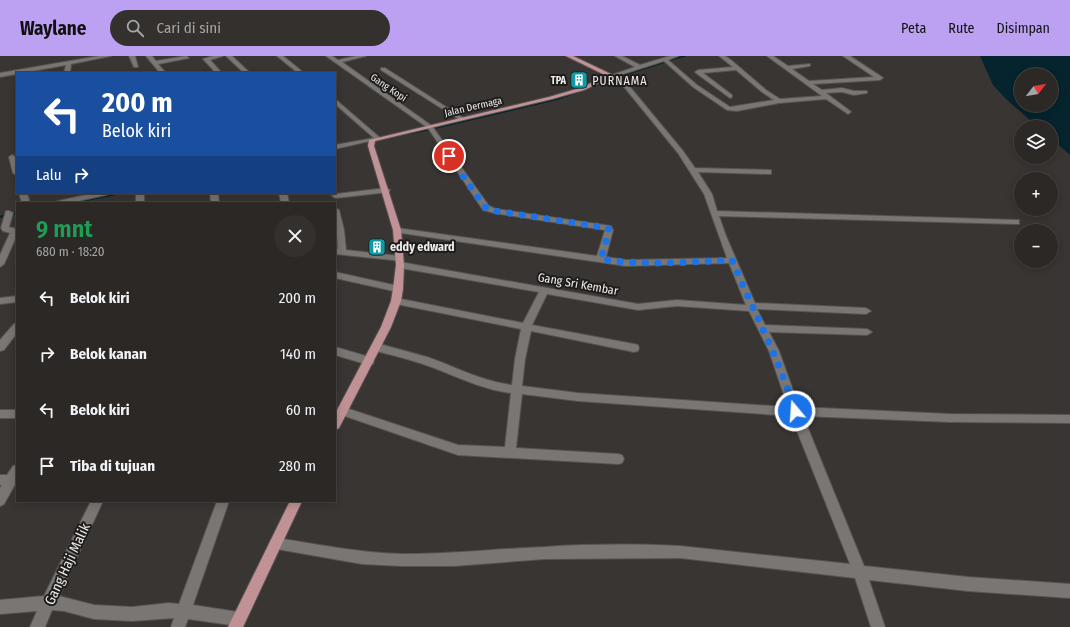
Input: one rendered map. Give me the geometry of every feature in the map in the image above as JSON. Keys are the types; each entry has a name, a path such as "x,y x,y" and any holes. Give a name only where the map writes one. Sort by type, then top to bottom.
{"main road":[{"path":"570,56 612,76"},
{"name":"Jalan Dermaga","path":"375,139 556,97 582,89 612,76"},
{"path":"336,423 370,361 396,301 398,289 399,262 397,230 386,190 371,146 375,139"},
{"path":"237,623 296,502"}],"street":[{"path":"17,72 108,56"},
{"path":"132,56 136,66"},
{"path":"149,56 162,72"},
{"path":"218,72 206,59 220,56"},
{"path":"229,56 246,72"},
{"path":"280,56 301,72"},
{"name":"Gang Kopi","path":"329,56 430,127"},
{"path":"337,62 363,56"},
{"path":"618,56 639,67"},
{"path":"612,76 675,56"},
{"path":"722,56 760,88 779,101"},
{"path":"770,56 828,96 848,112"},
{"path":"808,83 880,78 846,56"},
{"path":"156,63 186,58"},
{"path":"664,59 695,86 729,109 737,109 779,101 828,96"},
{"path":"67,72 69,63"},
{"path":"787,68 808,65"},
{"path":"730,96 698,72 738,68"},
{"path":"383,69 462,119"},
{"path":"0,75 16,72"},
{"path":"612,76 623,82 681,152 708,194 732,260 752,307 774,352 795,411 860,573 878,627"},
{"path":"822,92 842,90 854,93 865,92"},
{"path":"336,102 375,139"},
{"path":"430,127 486,208 494,211 608,228 609,230 601,259"},
{"name":"Jalan Dermaga","path":"336,147 375,139"},
{"path":"12,157 16,170"},
{"path":"692,170 768,172"},
{"path":"334,197 386,190"},
{"path":"67,202 102,194"},
{"path":"0,214 13,212"},
{"path":"0,264 14,233 14,231 6,230 5,228 13,212"},
{"path":"714,213 1016,222"},
{"path":"336,214 340,230 338,251"},
{"path":"397,230 626,263 732,260"},
{"name":"Gang Sri Kembar","path":"338,251 544,291 643,308 677,303 866,311"},
{"path":"336,275 398,289"},
{"path":"510,452 517,371 528,321 544,291"},
{"path":"0,301 16,299"},
{"path":"396,301 634,348"},
{"path":"0,347 16,327"},
{"path":"763,328 867,332"},
{"path":"376,347 424,360 476,381 497,387 516,390 628,401 795,411 950,418 1070,419"},
{"path":"336,351 370,361"},
{"path":"343,410 449,448 466,452 510,452 618,459"},
{"path":"0,414 16,414"},
{"path":"0,500 9,477"},
{"name":"Gang Haji Malik","path":"37,627 97,502"},
{"path":"178,627 223,502"},
{"path":"276,544 362,558 401,560 454,560 545,553 657,551 968,584 1070,591"},
{"path":"0,607 49,603 64,604 94,612 132,614 169,610 184,611 237,623"}],"water":[{"path":"980,56 1070,56 1070,155 1058,144 1058,120 1030,120 1021,112 1058,112 1058,68 1014,68 1014,106 993,85"}],"waterway":[{"path":"670,60 685,56"},
{"path":"615,78 665,62"},
{"path":"436,128 558,99 608,81"},
{"path":"391,137 427,130"},
{"path":"336,149 367,142"},
{"path":"77,202 116,194"}],"place":[{"name":"TPA","path":"579,80"},
{"name":"eddy edward","path":"377,247"}],"district":[{"name":"PURNAMA","path":"620,81"}],"route":[{"path":"449,156 484,206 489,210 608,228 609,230 601,259 626,263 732,260 752,308 774,352 795,411"}]}
